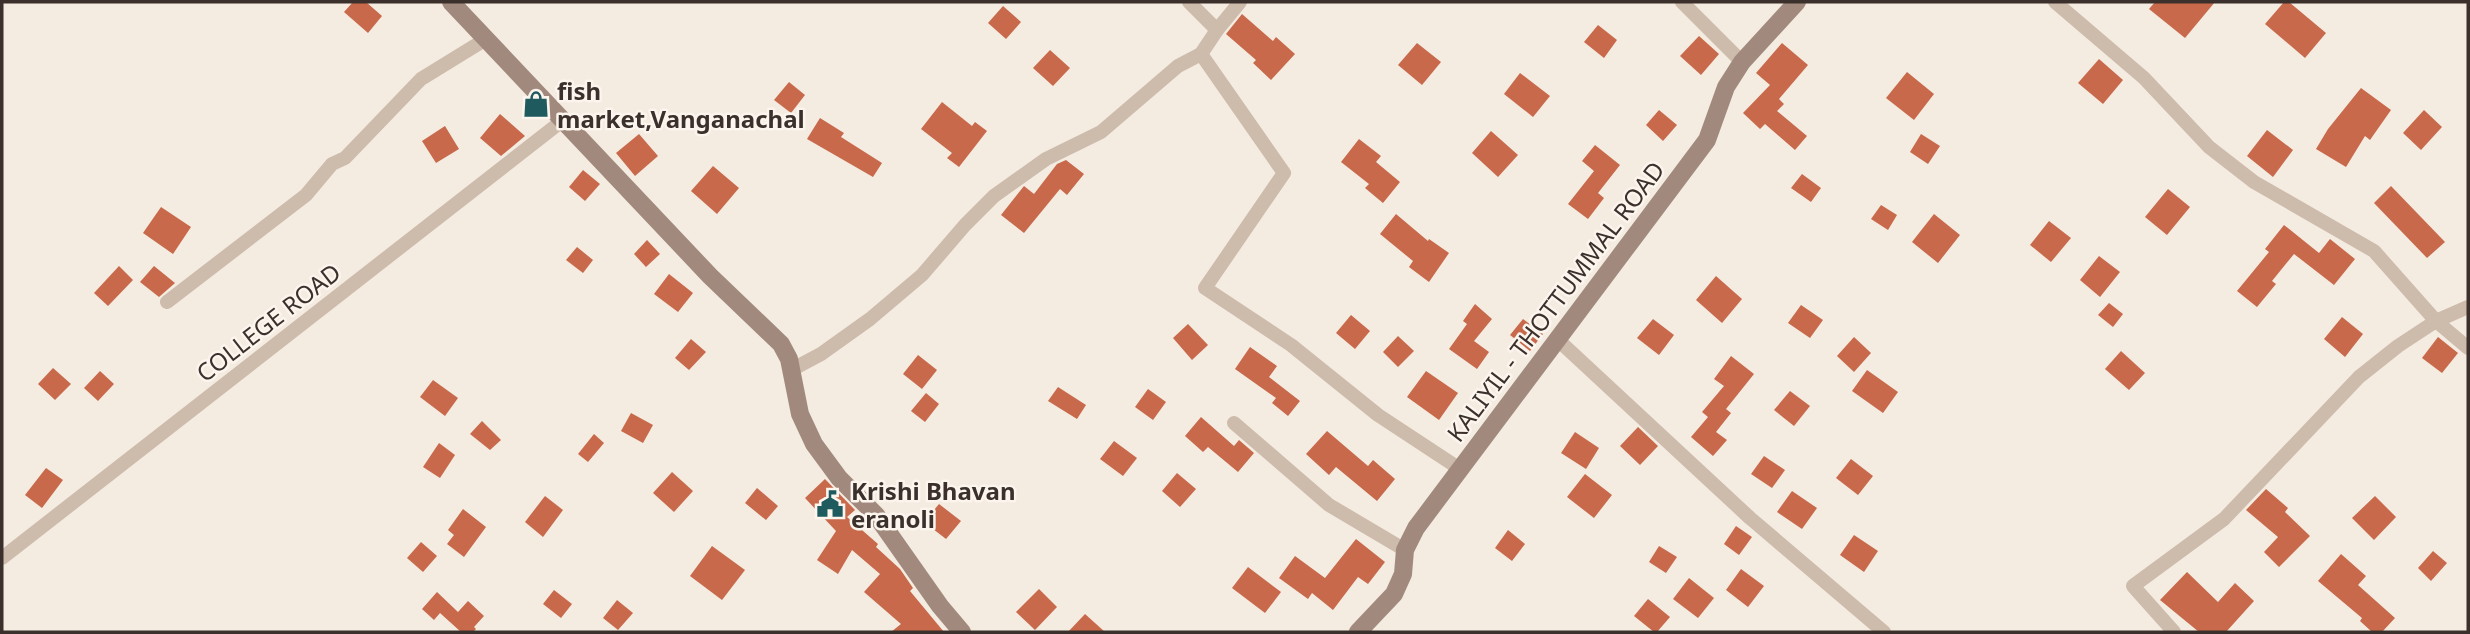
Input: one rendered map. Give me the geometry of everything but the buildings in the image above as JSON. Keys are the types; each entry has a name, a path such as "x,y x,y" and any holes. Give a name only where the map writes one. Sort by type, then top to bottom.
{"main road":[{"path":"451,2 710,276 776,338 789,359 800,414 814,444 839,478 876,515 962,632"},
{"name":"KALIYIL - THOTTUMMAL ROAD","path":"1358,632 1394,594 1403,574 1405,551 1416,528 1707,140 1726,87 1742,62 1797,2"}],"street":[{"path":"1189,2 1217,30"},
{"path":"791,370 821,354 850,333 922,275 994,196 1046,159 1101,132 1178,66 1200,54 1240,2"},
{"path":"1682,2 1742,62"},
{"path":"2055,2 2144,78 2218,154 2254,182 2374,251 2436,321 2468,348"},
{"path":"167,302 306,195 332,164 345,159 421,79 486,39"},
{"path":"1200,54 1284,173 1205,289 1291,345 1378,415 1460,469"},
{"name":"COLLEGE ROAD","path":"2,558 562,121"},
{"path":"2174,632 2133,586 2224,519 2359,377 2398,346 2436,321 2468,307"},
{"path":"1557,339 1749,518 1884,632"},
{"path":"1234,423 1329,505 1405,551"}],"place":[{"name":"fish market,Vanganachal","path":"536,104"},
{"name":"Krishi Bhavan eranoli","path":"830,504"}]}
